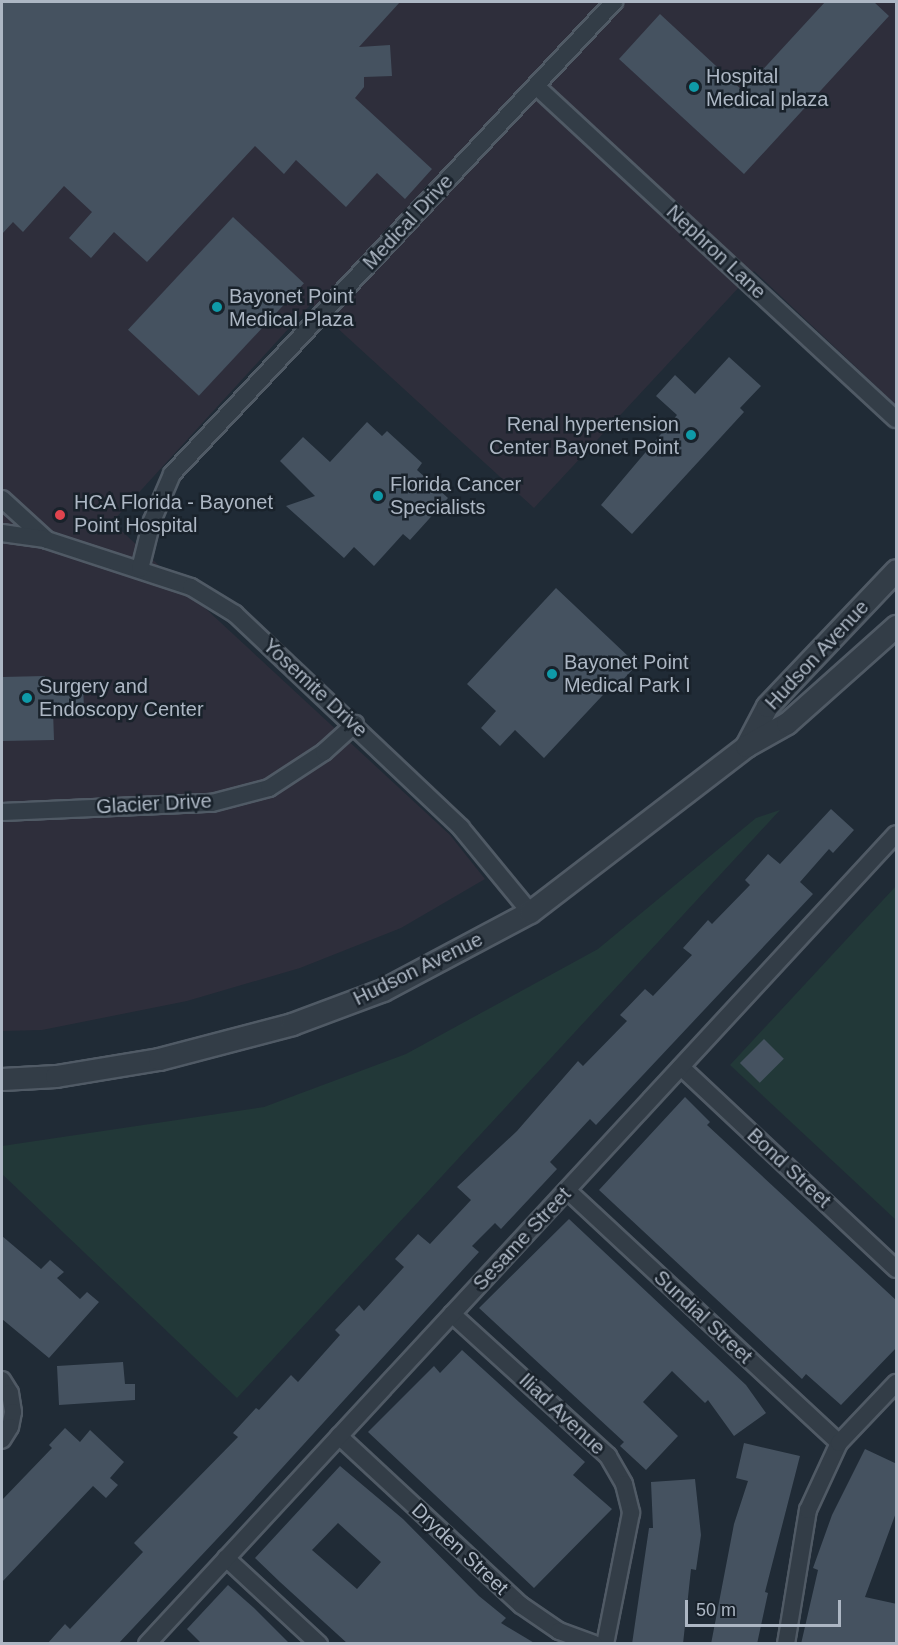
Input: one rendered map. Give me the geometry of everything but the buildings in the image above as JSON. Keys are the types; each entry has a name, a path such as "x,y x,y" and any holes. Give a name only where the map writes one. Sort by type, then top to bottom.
{"street":[{"name":"Medical Drive","path":"140,569 152,521 172,474 614,2"},
{"name":"Nephron Lane","path":"536,86 897,419"},
{"name":"Yosemite Drive","path":"2,499 47,540"},
{"name":"Yosemite Drive","path":"2,533 47,540 140,569 191,587 235,614 355,724 461,828 530,912"},
{"name":"Hudson Avenue","path":"746,746 767,706 897,570"},
{"name":"Hudson Avenue","path":"2,1079 56,1076 159,1059 292,1024 383,990 530,912 746,746 788,723 897,626"},
{"name":"Glacier Drive","path":"2,812 212,803 269,788 324,752 355,724"},
{"name":"Sesame Street","path":"147,1644 897,834"},
{"name":"Bond Street","path":"681,1067 897,1269"},
{"name":"Sundial Street","path":"567,1190 839,1443"},
{"name":"Iliad Avenue","path":"452,1314 608,1456 624,1484 631,1513 606,1644"},
{"path":"2,1380 10,1393 13,1412 10,1427 2,1440"},
{"path":"786,1644 808,1510 839,1443 897,1383"},
{"name":"Dryden Street","path":"339,1436 521,1605 559,1631 594,1644"},
{"path":"226,1558 319,1644"}],"shaded area":[{"name":"HCA Florida - Bayonet Point Hospital","path":"2,2 896,2 896,405 754,271 534,508 311,304 112,522 450,835 485,879 401,928 300,968 187,1001 42,1030 2,1031"}],"green space":[{"path":"780,810 237,1398 2,1174 2,1146 264,1107 406,1054 598,949 756,818"},
{"path":"896,886 896,1220 730,1065"}],"place":[{"name":"Hospital Medical plaza","path":"694,87"},
{"name":"Bayonet Point Medical Plaza","path":"217,307"},
{"name":"Renal hypertension Center Bayonet Point","path":"691,435"},
{"name":"Florida Cancer Specialists","path":"378,496"},
{"name":"HCA Florida - Bayonet Point Hospital","path":"60,515"},
{"name":"Bayonet Point Medical Park I","path":"552,674"},
{"name":"Surgery and Endoscopy Center","path":"27,698"}]}
